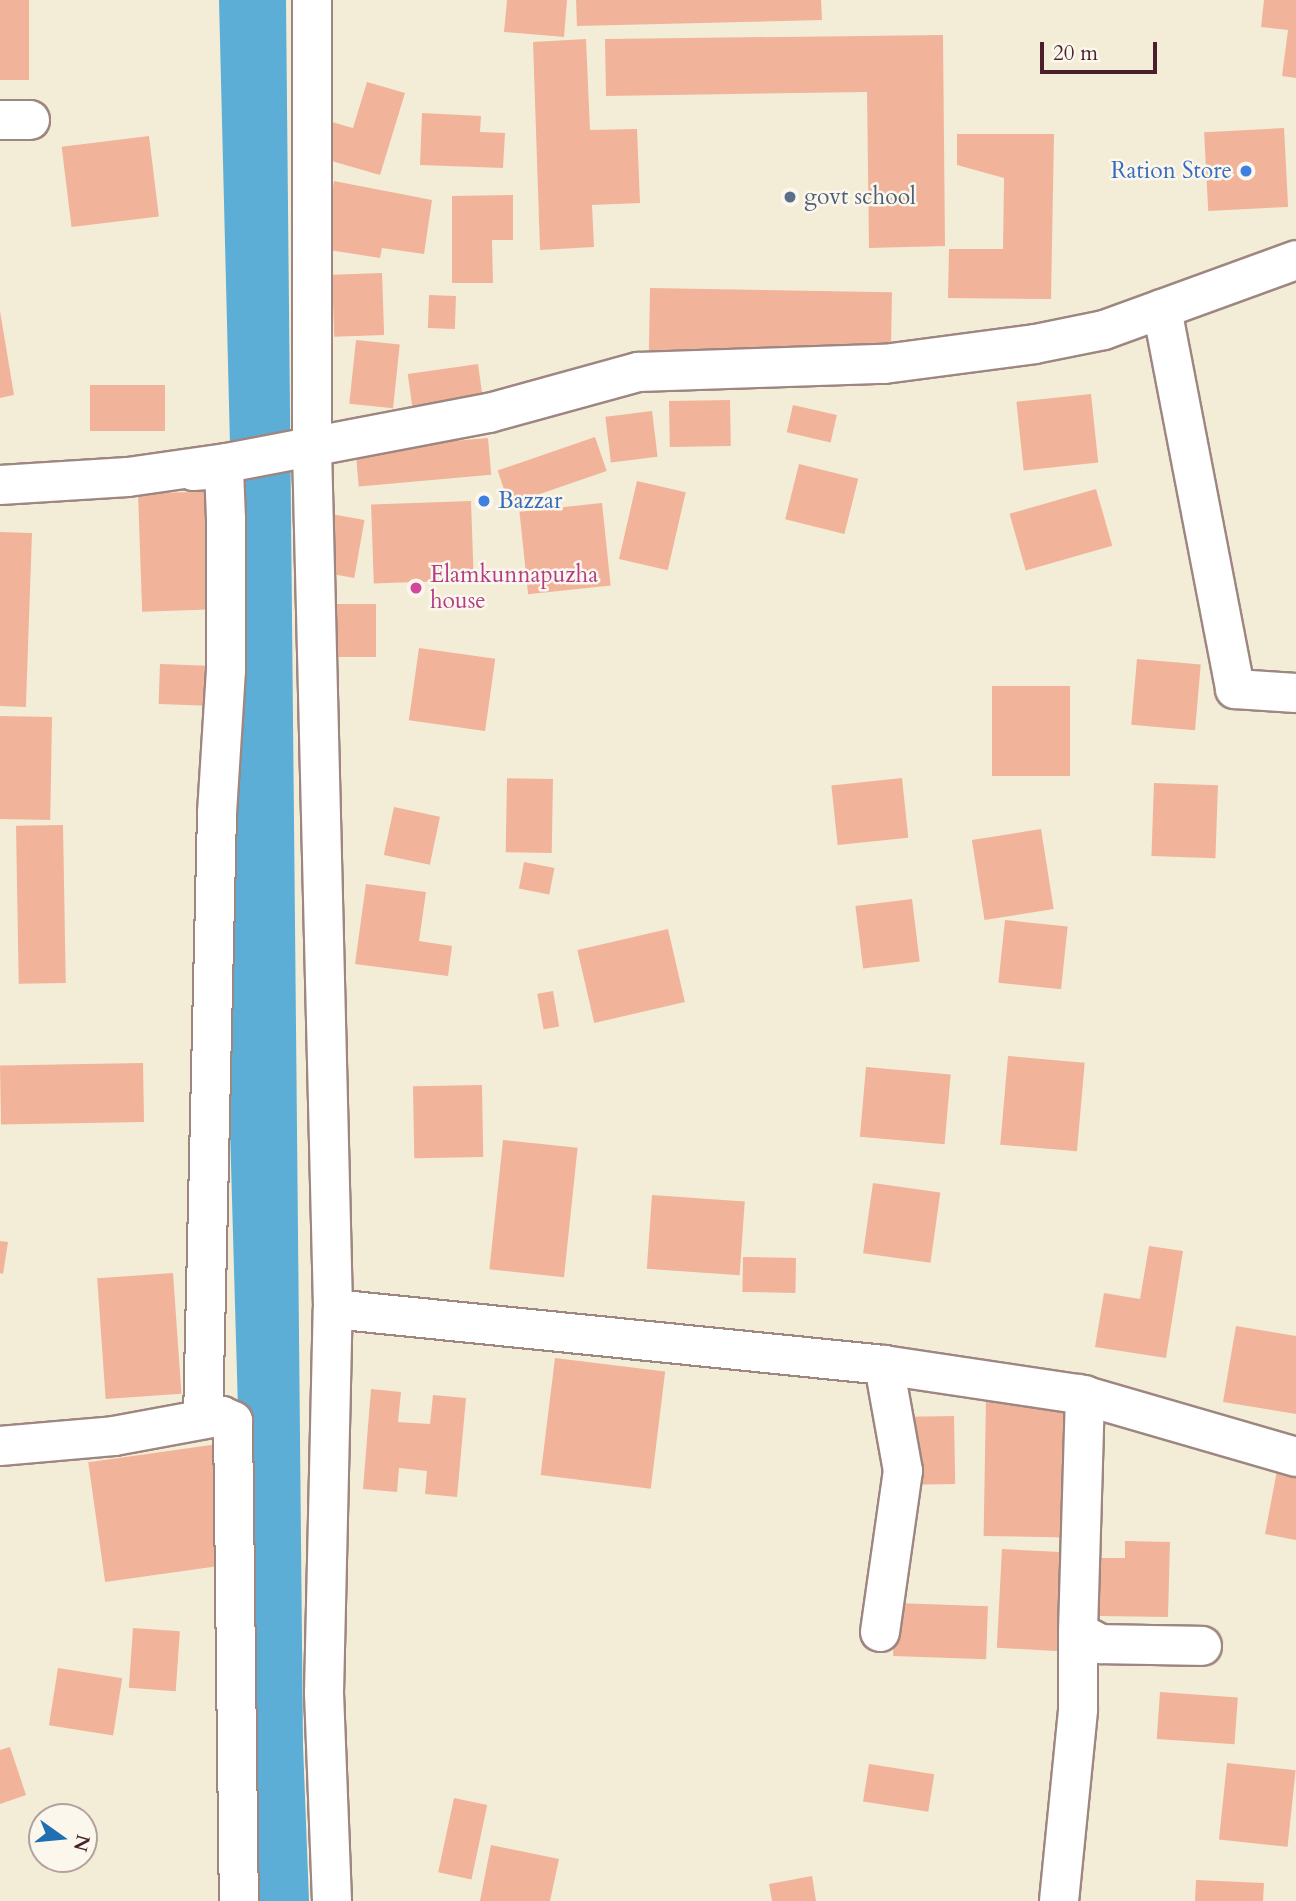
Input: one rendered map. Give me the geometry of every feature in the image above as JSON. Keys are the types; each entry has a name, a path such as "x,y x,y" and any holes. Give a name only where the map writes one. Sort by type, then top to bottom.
{"street":[{"path":"312,0 312,448 333,1309 324,1693 332,1901"},
{"path":"128,477 226,464 489,413 638,372 884,364 1035,344 1104,330 1296,260"},
{"path":"1162,309 1236,690 1296,693"},
{"path":"0,485 224,469 226,670 217,813 203,1419"},
{"path":"333,1309 884,1365 1085,1395 1296,1457"},
{"path":"880,1632 903,1471 884,1365"},
{"path":"1059,1901 1078,1709 1085,1395"},
{"path":"0,1446 114,1436 222,1416 233,1421 239,1901"},
{"path":"1078,1632 1101,1644 1202,1646"}],"water":[{"path":"219,0 286,0 303,1745 309,1901 252,1901 227,1024 234,607"}],"building":[{"path":"0,0 29,0 29,80 0,80"},
{"path":"507,0 567,0 564,37 504,32"},
{"path":"576,0 821,0 822,20 577,26"},
{"path":"1264,0 1296,0 1296,78 1282,76 1288,30 1261,27"},
{"path":"943,35 945,246 869,248 867,92 606,96 605,39"},
{"path":"586,39 590,130 637,129 640,203 592,205 594,247 540,250 533,42"},
{"path":"367,82 405,93 380,175 321,158 332,122 353,128"},
{"path":"422,113 481,116 480,132 505,133 503,168 420,165"},
{"name":"Ration Store","path":"1284,128 1288,207 1208,211 1204,132"},
{"path":"957,134 1054,134 1051,299 948,298 949,249 1003,249 1004,178 957,165"},
{"path":"149,136 159,216 72,227 62,147"},
{"path":"334,181 432,200 424,254 382,248 380,258 323,249"},
{"path":"513,195 513,240 492,240 493,283 452,283 452,196"},
{"path":"382,273 384,335 334,337 332,275"},
{"path":"650,288 892,292 891,354 649,350"},
{"path":"429,295 456,296 455,329 428,328"},
{"path":"0,311 14,395 0,398"},
{"path":"356,340 400,345 393,408 349,404"},
{"path":"478,364 483,399 413,409 408,374"},
{"path":"90,385 165,385 165,431 90,431"},
{"path":"1091,394 1098,463 1024,470 1016,402"},
{"path":"730,400 731,446 670,447 669,401"},
{"path":"793,405 837,415 831,442 787,432"},
{"path":"652,411 658,457 611,462 605,417"},
{"path":"595,437 607,471 509,505 498,471"},
{"path":"488,438 491,475 359,486 356,450"},
{"path":"799,464 858,479 844,534 785,519"},
{"path":"637,481 686,492 668,570 619,559"},
{"path":"1096,489 1112,546 1026,571 1009,514"},
{"path":"219,491 223,609 142,612 138,494"},
{"path":"471,501 474,580 374,583 371,504"},
{"path":"602,503 611,586 528,594 519,512"},
{"path":"331,514 364,520 354,578 321,572"},
{"path":"0,532 32,533 26,707 0,706"},
{"path":"326,604 376,604 376,657 326,657"},
{"path":"419,648 495,659 485,731 409,720"},
{"path":"1137,659 1201,665 1195,730 1131,725"},
{"path":"160,664 208,666 207,706 159,704"},
{"path":"992,686 1070,686 1070,776 992,776"},
{"path":"0,716 52,717 50,820 0,819"},
{"path":"507,778 553,779 552,853 506,852"},
{"path":"902,778 908,838 838,845 831,785"},
{"path":"1154,783 1218,785 1215,858 1151,856"},
{"path":"394,807 440,817 430,865 384,855"},
{"path":"63,825 66,983 19,984 16,826"},
{"path":"1041,829 1054,909 985,920 972,840"},
{"path":"524,862 554,868 549,894 519,889"},
{"path":"366,884 426,892 419,941 452,946 448,976 355,964"},
{"path":"912,899 920,962 863,968 855,906"},
{"path":"1005,920 1068,927 1061,989 998,983"},
{"path":"668,929 685,1002 594,1023 577,950"},
{"path":"553,991 559,1026 543,1029 537,994"},
{"path":"1008,1056 1085,1063 1077,1151 1000,1145"},
{"path":"143,1063 144,1122 1,1124 0,1065"},
{"path":"866,1067 951,1074 945,1144 860,1137"},
{"path":"482,1085 483,1157 414,1158 413,1086"},
{"path":"503,1140 578,1148 564,1277 489,1269"},
{"path":"873,1183 940,1192 930,1263 863,1253"},
{"path":"652,1195 745,1201 740,1275 647,1269"},
{"path":"0,1241 8,1242 3,1274 0,1273"},
{"path":"1149,1246 1183,1251 1166,1358 1095,1347 1104,1293 1140,1299"},
{"path":"743,1257 796,1258 795,1293 742,1292"},
{"path":"173,1273 181,1394 106,1399 97,1278"},
{"path":"1236,1326 1296,1336 1296,1414 1223,1402"},
{"path":"555,1358 665,1372 651,1489 541,1475"},
{"path":"371,1389 401,1392 398,1422 430,1424 433,1395 466,1398 457,1497 425,1494 427,1471 399,1468 397,1492 363,1489"},
{"path":"986,1398 1067,1399 1065,1537 984,1536"},
{"path":"954,1416 955,1484 909,1485 908,1417"},
{"path":"218,1444 235,1564 105,1582 88,1462"},
{"path":"1278,1465 1296,1468 1296,1540 1265,1534"},
{"path":"1125,1541 1170,1542 1168,1617 1098,1616 1100,1558 1125,1558"},
{"path":"1002,1549 1065,1552 1060,1651 997,1648"},
{"path":"895,1603 988,1606 986,1659 893,1656"},
{"path":"133,1628 180,1631 176,1691 129,1688"},
{"path":"58,1668 122,1678 113,1735 49,1725"},
{"path":"1160,1692 1238,1697 1235,1744 1157,1739"},
{"path":"10,1747 26,1795 0,1804 0,1750"},
{"path":"1227,1763 1296,1770 1288,1847 1219,1840"},
{"path":"869,1764 934,1774 928,1812 863,1802"},
{"path":"454,1798 487,1805 471,1879 438,1872"},
{"path":"491,1845 559,1859 550,1901 480,1901"},
{"path":"812,1876 816,1901 772,1901 769,1884"},
{"path":"1196,1880 1264,1883 1263,1901 1195,1901"}],"place":[{"name":"Ration Store","path":"1246,171"},
{"name":"govt school","path":"790,197"},
{"name":"Bazzar","path":"484,501"},
{"name":"Elamkunnapuzha house","path":"416,588"}]}
